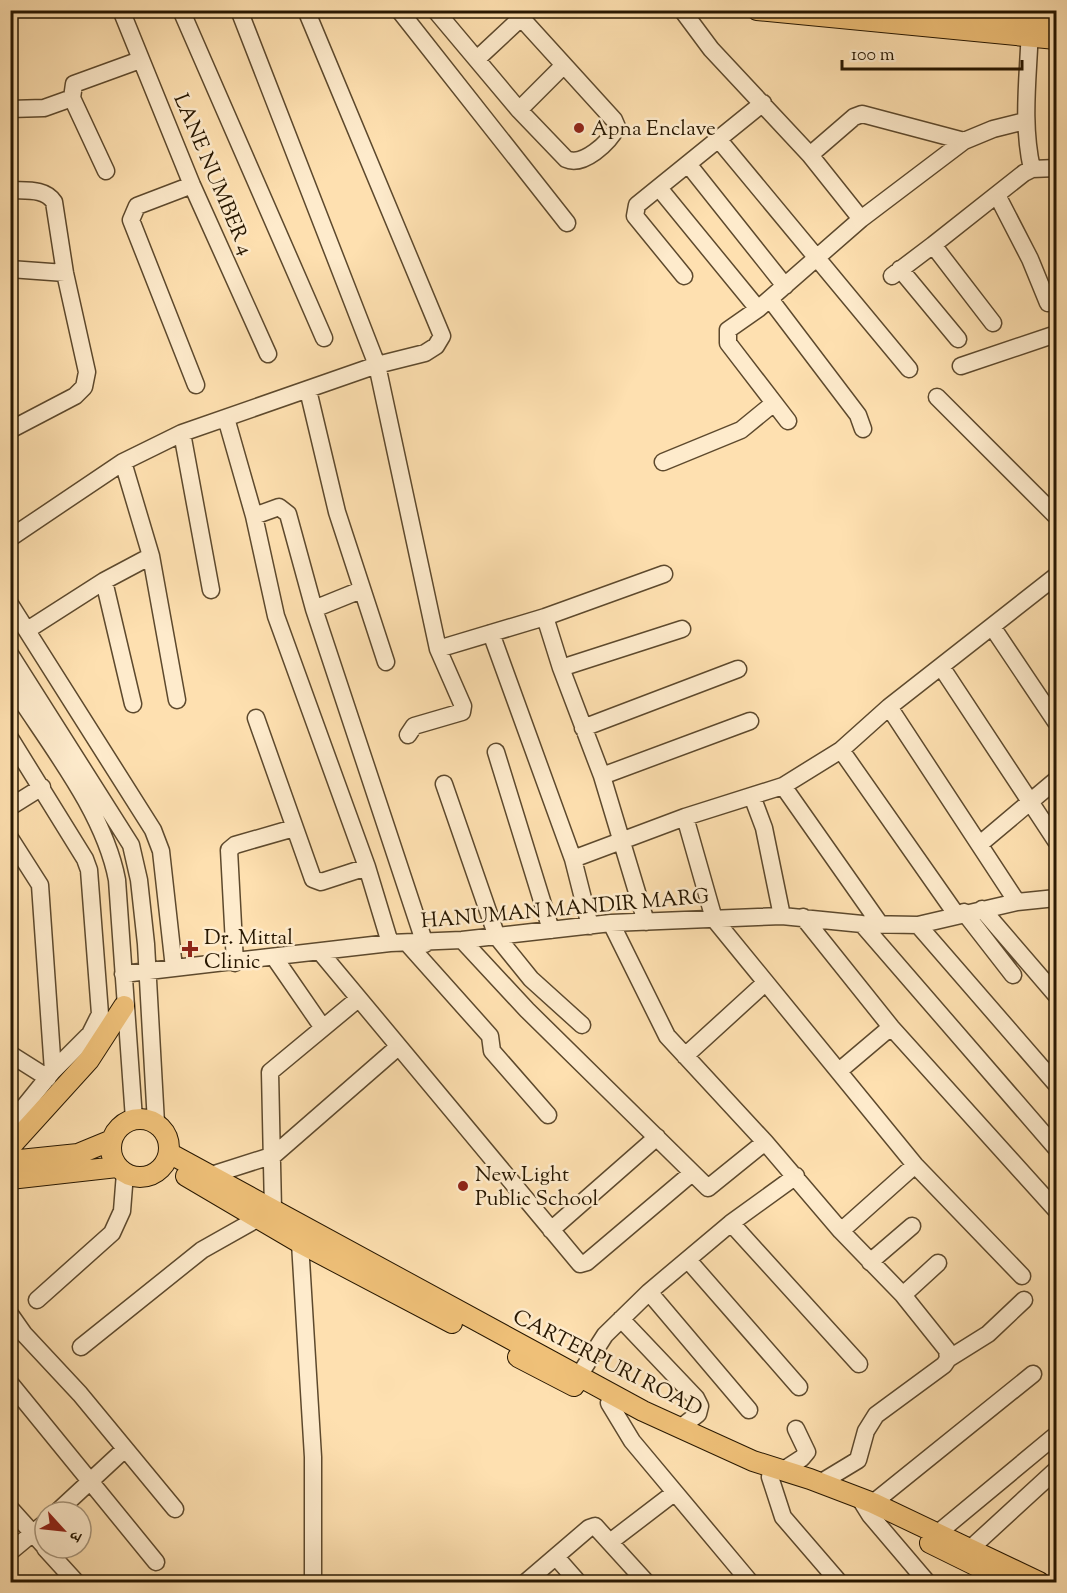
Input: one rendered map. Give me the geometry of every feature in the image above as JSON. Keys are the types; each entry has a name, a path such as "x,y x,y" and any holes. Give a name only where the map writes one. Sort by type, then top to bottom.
{"main road":[{"path":"757,10 1030,28 1056,22"},
{"path":"933,10 1030,28 1056,39"},
{"path":"10,1147 88,1060 124,1006"},
{"path":"10,1179 121,1170 136,1178 147,1177 157,1172 167,1159 169,1142 165,1132 156,1123 146,1119 134,1119 122,1125 112,1140 111,1151 121,1170"},
{"path":"10,1161 78,1154 112,1140"},
{"name":"CARTERPURI ROAD","path":"167,1159 211,1175 300,1243 609,1403 776,1474 867,1506"},
{"name":"CARTERPURI ROAD","path":"167,1159 265,1214 410,1283 473,1321 580,1374 643,1411 753,1461 776,1474 820,1483 935,1539 1012,1582"},
{"name":"CARTERPURI ROAD","path":"935,1539 971,1548 1039,1582"}],"street":[{"name":"LANE NUMBER 4","path":"121,10 192,185 268,354"},
{"path":"180,10 324,338"},
{"path":"239,10 377,364 438,649 463,710 414,726 408,735"},
{"path":"10,538 123,462 182,433 377,364 425,353 436,346 442,336 441,328 306,10"},
{"path":"399,10 567,223"},
{"path":"435,10 519,110 566,159 573,162 581,161 613,135 617,128 614,120 518,14 477,59"},
{"path":"682,10 711,49 810,155 861,219"},
{"path":"1030,28 1025,120 1026,140 1032,169"},
{"path":"106,171 72,98 74,84 140,60"},
{"path":"519,110 564,65"},
{"path":"10,109 44,108 72,98"},
{"path":"684,276 635,216 637,205 763,103"},
{"path":"810,155 854,117 862,114 964,141"},
{"path":"789,421 726,337 733,325 764,304 861,219 964,141 993,129 1025,120"},
{"path":"719,140 909,369"},
{"path":"688,164 785,285"},
{"path":"958,339 896,273 1032,169 1056,168"},
{"path":"192,185 136,206 131,220 196,385"},
{"path":"658,188 764,304 858,415 864,429"},
{"path":"10,190 40,191 50,195 54,202 65,273 87,372 84,387 75,396 10,430"},
{"path":"997,195 1030,259 1048,303"},
{"path":"933,245 993,322"},
{"path":"10,269 65,273"},
{"path":"961,366 1056,334"},
{"path":"308,390 337,512 386,662"},
{"path":"937,397 1056,516"},
{"path":"663,462 741,430 774,402"},
{"path":"226,418 254,516 276,616 398,943 490,1036 492,1052 548,1115"},
{"path":"182,433 211,590"},
{"path":"123,462 151,556 177,700"},
{"path":"254,516 279,507 287,511 314,609 424,944"},
{"path":"29,629 104,581 151,556"},
{"path":"438,649 545,617 664,574"},
{"path":"104,581 133,704"},
{"path":"573,859 686,817 783,786 841,750 889,708 1054,583"},
{"path":"314,609 361,590"},
{"path":"10,604 29,629 153,830 161,851 174,968"},
{"path":"545,617 561,668 602,776 646,922"},
{"path":"993,628 1056,722"},
{"path":"561,668 682,629"},
{"path":"490,633 573,859 590,926"},
{"path":"10,654 15,680 94,815 106,840 117,880 124,1006 134,1119"},
{"path":"942,668 1056,841"},
{"path":"583,728 738,669"},
{"path":"15,680 131,845 139,880 156,1123"},
{"path":"889,708 1017,902"},
{"path":"256,718 315,881 321,882 368,867"},
{"path":"602,776 750,721"},
{"path":"10,738 42,787 85,859 89,870 100,1003 96,1025 50,1075 10,1124"},
{"path":"841,750 960,913 1013,975"},
{"path":"496,752 551,930"},
{"path":"980,844 1056,780"},
{"path":"444,784 496,937 531,979 582,1025"},
{"path":"783,786 880,924"},
{"path":"10,807 42,787"},
{"path":"752,796 764,828 782,916"},
{"path":"686,817 714,919 915,1165 1022,1276"},
{"path":"235,963 230,850 235,845 294,828"},
{"path":"10,838 40,885 50,1075"},
{"name":"HANUMAN MANDIR MARG","path":"123,974 398,943 424,944 611,923 782,916 862,924 918,925 960,913 1017,902 1056,898"},
{"path":"982,909 1056,995"},
{"path":"803,917 891,1027 1056,1210"},
{"path":"611,923 667,1036 796,1176 841,1231 903,1295 942,1342 948,1359"},
{"path":"862,924 1056,1148"},
{"path":"918,925 1056,1084"},
{"path":"462,940 527,1010 708,1188 765,1142"},
{"path":"321,953 573,1259 580,1264 587,1262 692,1173"},
{"path":"274,957 323,1028"},
{"path":"685,1056 765,983"},
{"path":"81,1347 202,1250 265,1214 274,1155 270,1072 358,999"},
{"path":"839,1071 891,1027"},
{"path":"211,1175 274,1155 398,1047"},
{"path":"10,1054 50,1075"},
{"path":"551,1230 657,1137"},
{"path":"841,1231 915,1165"},
{"path":"37,1300 112,1233 122,1211 121,1170"},
{"path":"580,1374 605,1335 649,1292 731,1223 796,1176"},
{"path":"731,1223 859,1364"},
{"path":"870,1262 912,1226"},
{"path":"300,1243 313,1457 313,1582"},
{"path":"688,1260 799,1386"},
{"path":"903,1295 938,1263"},
{"path":"649,1292 749,1410"},
{"path":"820,1483 858,1460 866,1431 876,1415 937,1371 948,1359 988,1334 1024,1300"},
{"path":"621,1319 696,1398 700,1406 698,1414 680,1428"},
{"path":"13,1322 175,1509"},
{"path":"927,1582 867,1506 1033,1374"},
{"path":"10,1383 92,1480 156,1562"},
{"path":"609,1403 632,1441 750,1582"},
{"path":"796,1429 807,1452 802,1458 776,1474 783,1517 839,1582"},
{"path":"935,1539 1053,1445"},
{"path":"70,1500 125,1449"},
{"path":"971,1548 1056,1470"},
{"path":"610,1542 674,1493"},
{"path":"10,1508 33,1524"},
{"path":"526,1582 589,1528 595,1526 646,1582"},
{"path":"10,1552 33,1533"},
{"path":"556,1557 578,1582"},
{"path":"56,1560 76,1582"}],"place":[{"name":"Apna Enclave","path":"579,128"},
{"name":"Dr. Mittal Clinic","path":"190,949"},
{"name":"New Light Public School","path":"463,1186"}]}
